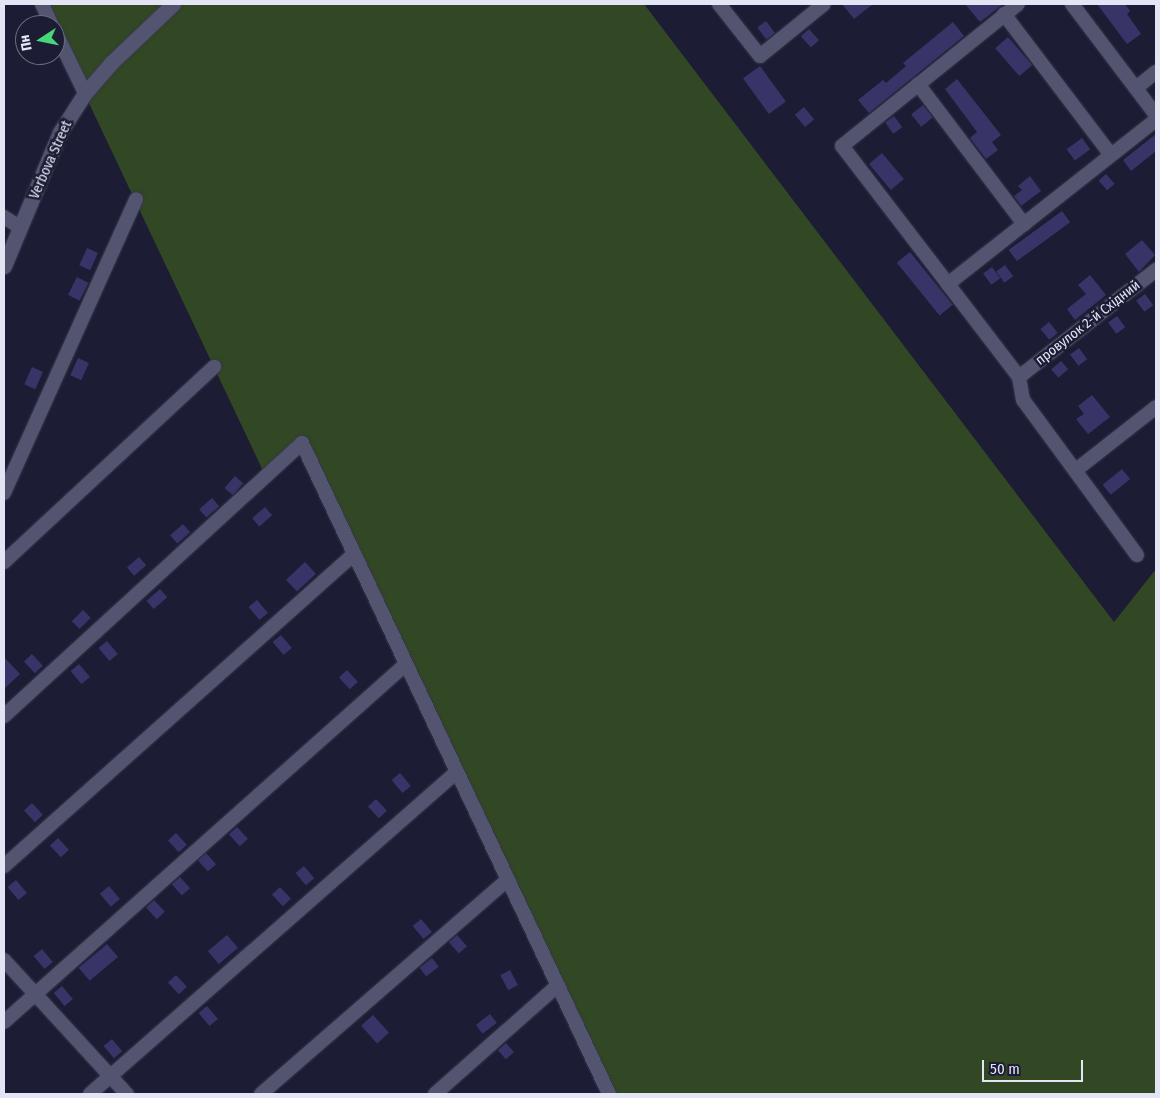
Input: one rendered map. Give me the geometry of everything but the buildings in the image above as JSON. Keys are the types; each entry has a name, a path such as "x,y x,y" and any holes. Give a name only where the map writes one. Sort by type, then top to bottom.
{"street":[{"name":"Verbova Street","path":"4,266 60,132 84,93 111,63 173,4"},
{"path":"719,4 760,56 824,4"},
{"path":"1018,4 842,146 1019,376 1023,400 1137,555"},
{"path":"1072,4 1156,115"},
{"path":"1004,14 1111,155"},
{"path":"65,53 84,93"},
{"path":"1136,88 1156,72"},
{"path":"918,84 1024,224"},
{"path":"948,284 1156,120"},
{"path":"4,494 136,199"},
{"path":"4,217 21,228"},
{"name":"провулок 2-й Східний","path":"1019,376 1156,270"},
{"path":"4,562 214,367"},
{"path":"1076,470 1156,408"},
{"path":"4,716 302,443 558,985 607,1093"},
{"path":"4,866 354,554"},
{"path":"4,1022 34,993 406,664"},
{"path":"90,1094 457,772"},
{"path":"261,1094 508,879"},
{"path":"4,960 127,1094"},
{"path":"435,1094 558,985"}],"green space":[{"path":"42,4 644,4 1114,622 1156,569 1156,1094 609,1094 302,444 266,477 65,53 65,15 47,15"}]}
